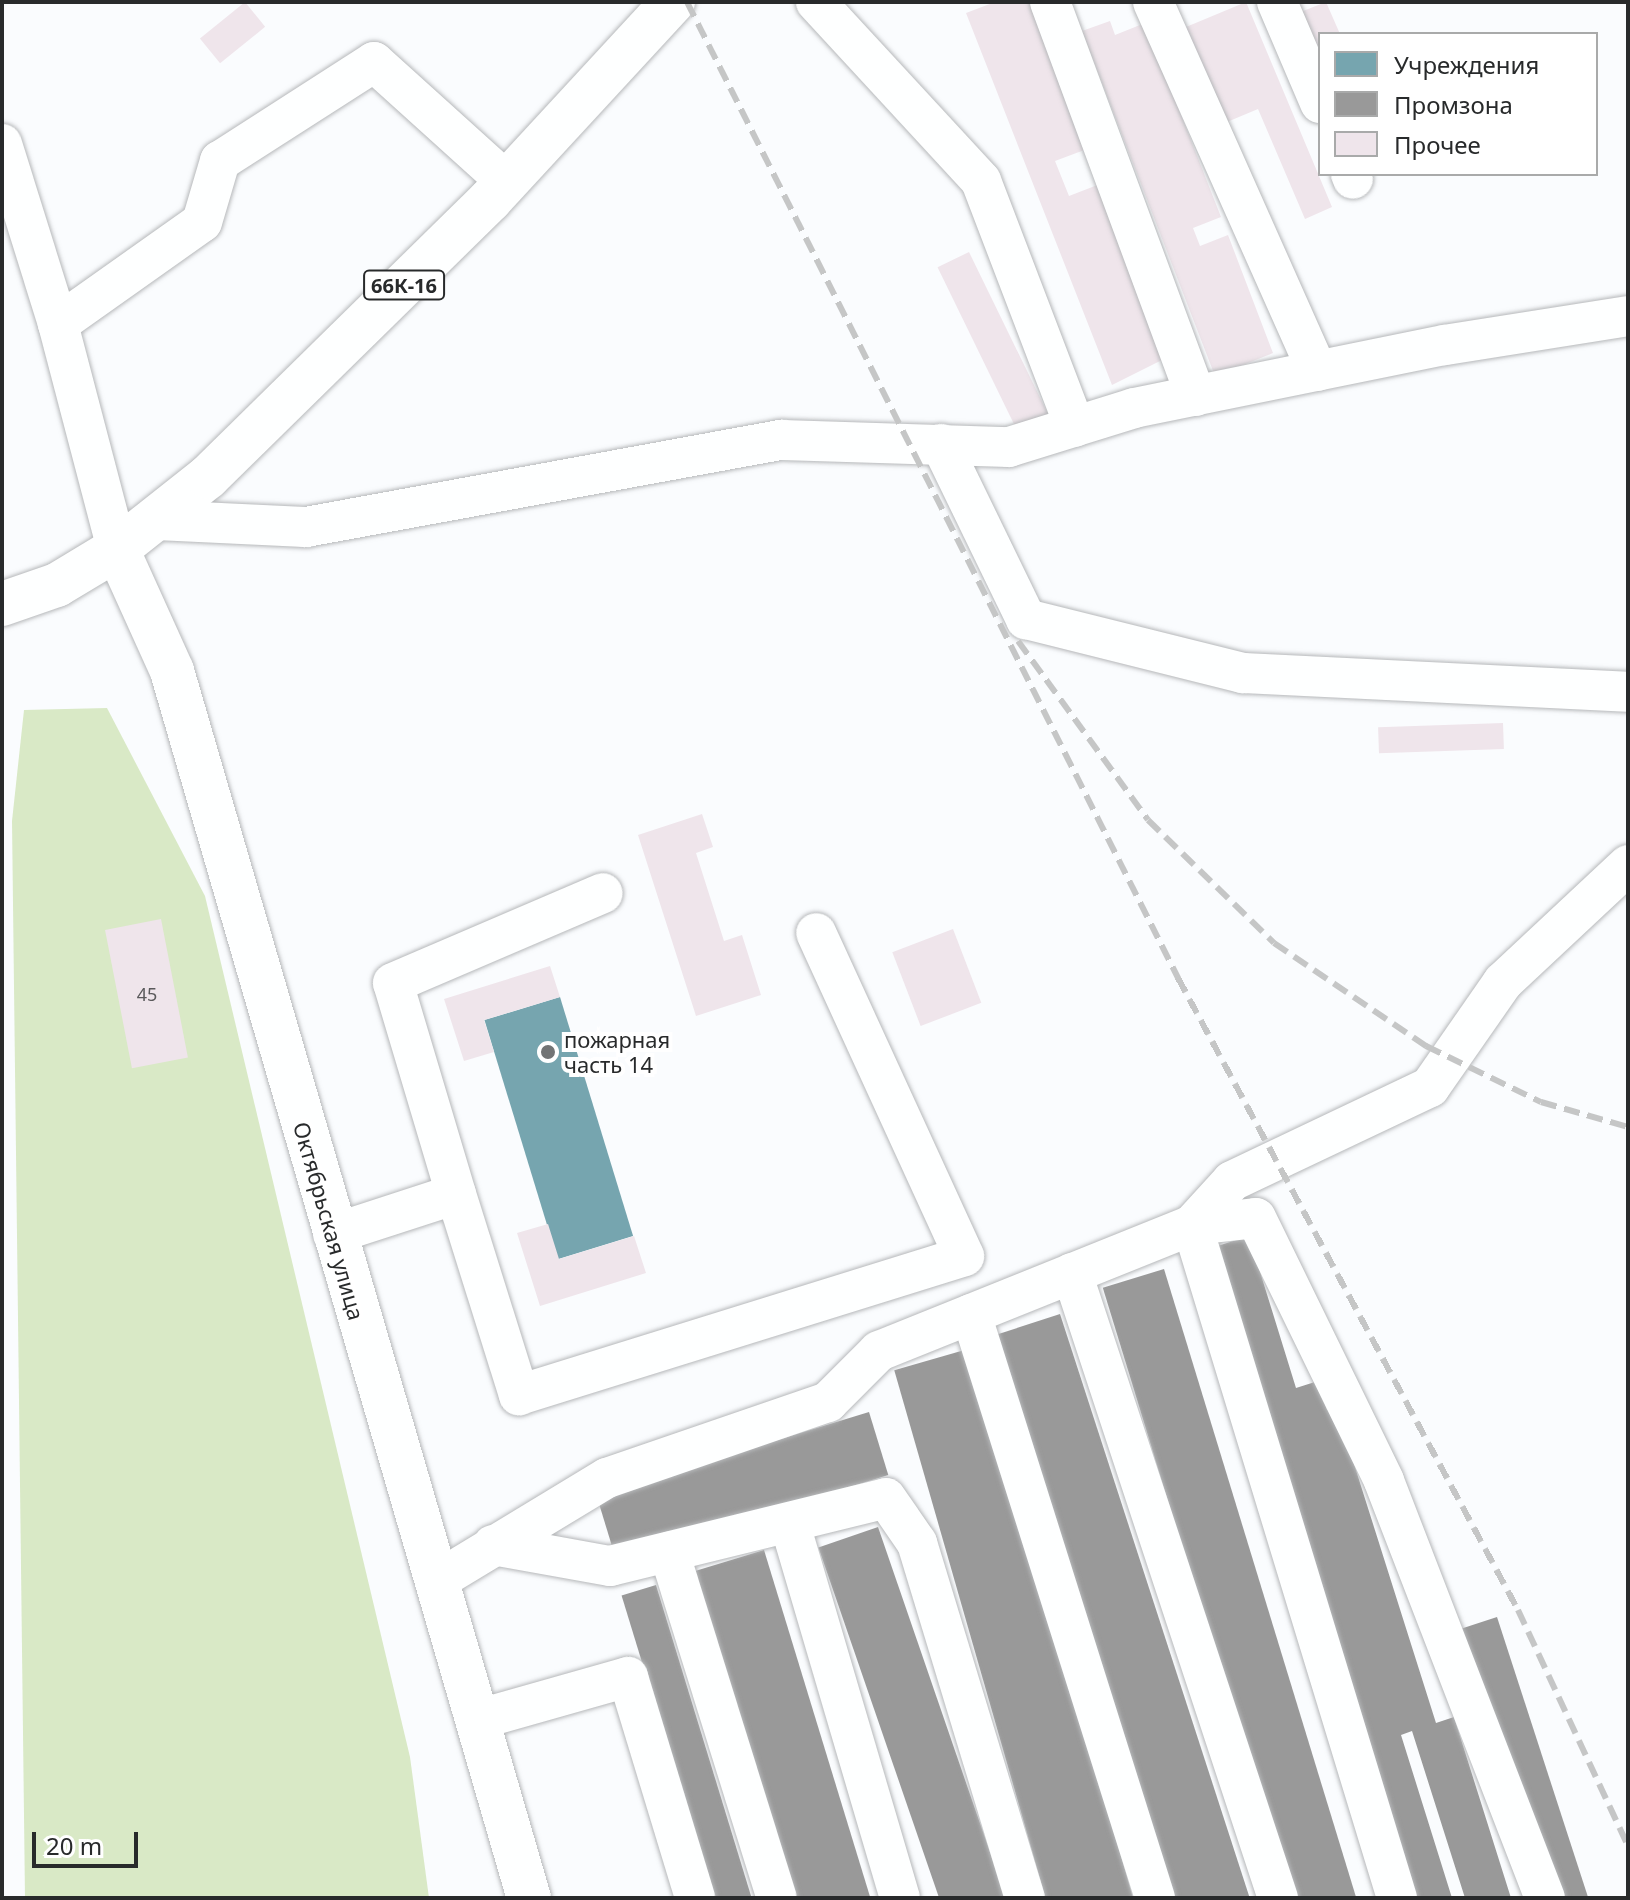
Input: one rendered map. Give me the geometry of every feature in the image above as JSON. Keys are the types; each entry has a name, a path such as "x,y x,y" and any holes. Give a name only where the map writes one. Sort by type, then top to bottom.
{"main road":[{"name":"66К-16","path":"2,604 57,585 117,549 156,520 273,415 507,182 673,2"},
{"name":"Октябрьская улица","path":"117,549 172,671 333,1234 529,1898"}],"street":[{"path":"816,2 981,181 1075,427"},
{"path":"1050,2 1196,396"},
{"path":"1153,2 1317,371"},
{"path":"1277,2 1318,98"},
{"path":"58,324 202,222 220,161 374,62 507,182"},
{"path":"2,144 58,324 117,549"},
{"path":"156,520 306,527 782,440 1009,447 1196,396 1317,371 1628,316"},
{"path":"941,444 1026,619 1243,673 1628,692"},
{"path":"1192,1225 1232,1181 1430,1087 1503,982 1628,865"},
{"path":"603,893 393,983 519,1395 964,1256 816,933"},
{"path":"333,1234 456,1194"},
{"path":"435,1582 607,1478 828,1402 879,1351 1192,1225 1256,1218 1384,1481 1545,1898"},
{"path":"1192,1225 1397,1898"},
{"path":"1072,1273 1278,1898"},
{"path":"971,1314 1155,1898"},
{"path":"493,1545 610,1566 886,1498 917,1543 1025,1898"},
{"path":"794,1538 900,1898"},
{"path":"669,1552 777,1898"},
{"path":"476,1720 628,1677 695,1898"}],"green space":[{"path":"107,708 205,896 410,1757 429,1898 25,1898 12,821 24,710"}],"building: Учреждения":[{"path":"560,997 633,1236 558,1259 484,1020"}],"building: Промзона":[{"path":"1249,1236 1296,1388 1318,1381 1327,1410 1336,1407 1436,1723 1454,1717 1511,1898 1465,1898 1412,1731 1401,1735 1452,1898 1414,1898 1208,1249"},
{"path":"1164,1269 1356,1898 1289,1898 1103,1288"},
{"path":"1060,1314 1250,1898 1170,1898 988,1337"},
{"path":"975,1347 1133,1898 1046,1898 894,1370"},
{"path":"869,1412 888,1475 616,1558 596,1495"},
{"path":"878,1527 1005,1897 939,1898 818,1548"},
{"path":"764,1550 870,1898 795,1898 695,1571"},
{"path":"656,1585 752,1898 714,1898 622,1596"},
{"path":"1497,1617 1588,1898 1545,1898 1458,1630"}],"building: Прочее":[{"path":"245,2 265,27 220,63 200,39"},
{"path":"995,2 1030,2 1087,149 1055,161 1069,196 1100,184 1168,357 1112,385 966,13"},
{"path":"1246,2 1332,207 1305,219 1258,109 1227,122 1186,27"},
{"path":"1326,2 1339,32 1318,32 1318,58 1298,13"},
{"path":"1110,21 1115,35 1145,23 1221,217 1193,228 1200,246 1228,235 1273,353 1215,376 1082,31"},
{"path":"969,252 1049,416 1017,431 938,267"},
{"path":"1503,723 1504,749 1379,753 1378,727"},
{"path":"702,814 713,847 696,853 724,941 742,935 761,995 696,1016 638,835"},
{"path":"161,919 188,1057 132,1068 105,930"},
{"path":"953,929 981,1003 921,1026 892,952"},
{"path":"550,966 560,997 484,1020 494,1052 464,1061 444,999"},
{"path":"548,1224 559,1259 634,1236 646,1273 540,1306 517,1233"}],"railway":[{"path":"687,2 1178,978 1518,1610 1628,1846"},
{"path":"1018,641 1148,820 1274,943 1426,1046 1541,1102 1628,1127"}],"place":[{"name":"пожарная часть 14","path":"548,1052"}]}
